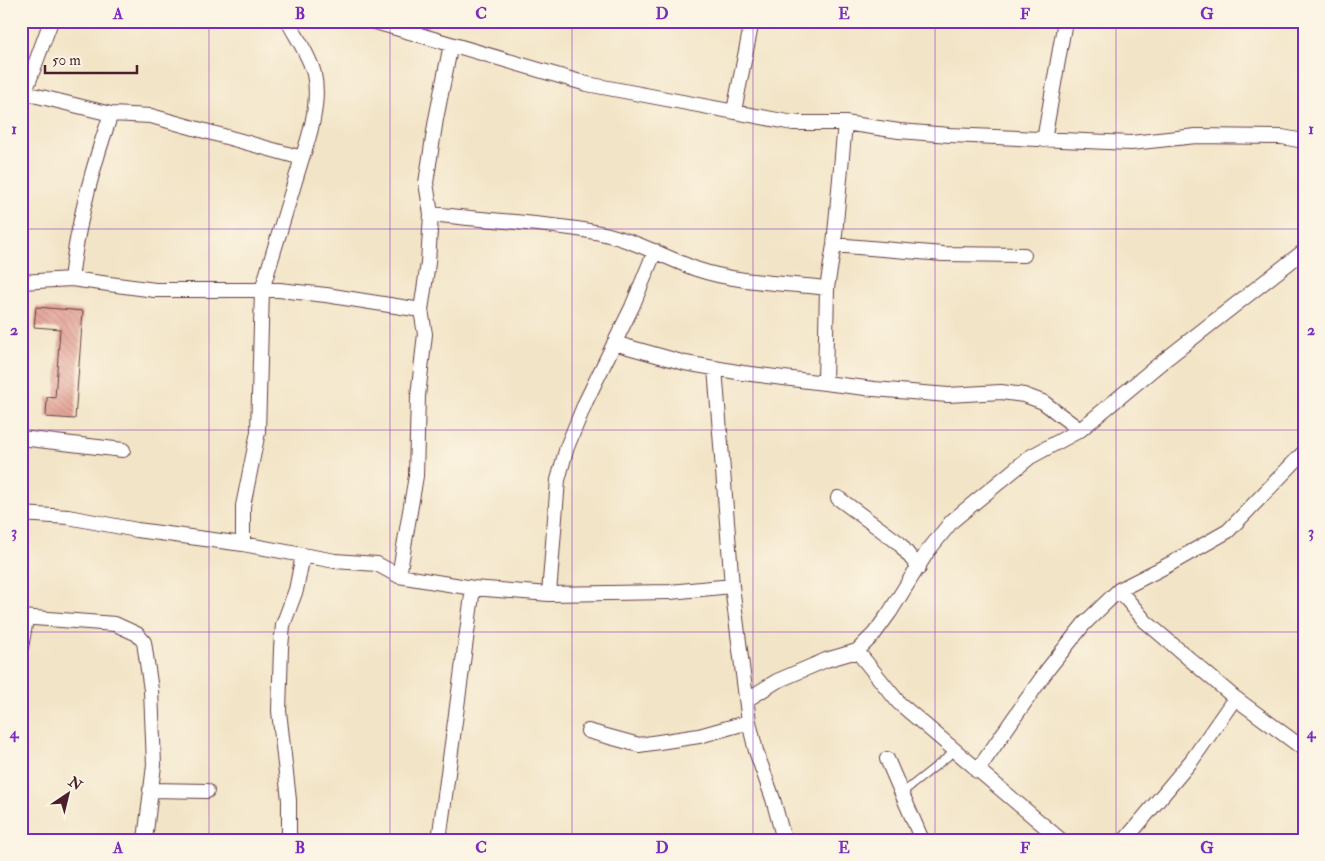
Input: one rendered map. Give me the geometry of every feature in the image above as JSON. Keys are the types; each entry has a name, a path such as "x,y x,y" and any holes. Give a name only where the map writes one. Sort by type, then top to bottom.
{"street":[{"path":"51,21 23,97 111,114 151,116 302,158"},
{"path":"244,544 243,506 258,432 262,290 310,136 316,96 314,73 288,21"},
{"path":"372,21 587,84 793,123 845,122 899,131 1044,140 1131,143 1196,136 1282,137 1304,141"},
{"path":"734,111 752,21"},
{"path":"1044,140 1065,21"},
{"path":"399,576 416,476 418,396 425,334 421,310 428,263 431,214 426,183 451,44"},
{"path":"71,279 77,233 90,178 111,114"},
{"path":"825,382 827,288 834,245 845,122"},
{"path":"431,214 480,220 541,223 603,234 698,269 736,278 827,288"},
{"path":"834,245 943,254 1024,255"},
{"path":"748,698 777,681 809,667 857,651 885,620 927,552 952,521 1030,457 1080,430 1157,366 1304,251"},
{"path":"549,594 558,480 567,447 586,401 655,252"},
{"path":"21,282 71,279 155,290 262,290 326,295 421,310"},
{"path":"614,343 685,363 874,389 948,395 1001,392 1024,395 1043,402 1080,430"},
{"path":"715,368 732,586 750,722 756,751 773,799 784,840"},
{"path":"21,438 123,450"},
{"path":"977,771 1048,669 1084,624 1119,590 1228,531 1304,452"},
{"path":"838,498 899,544 918,568"},
{"path":"21,514 68,517 137,530 377,564 399,576 473,588 549,594 670,592 732,586"},
{"path":"288,840 288,800 279,711 281,648 283,625 296,590 303,555"},
{"path":"439,840 473,588"},
{"path":"1119,590 1145,621 1235,698 1304,749"},
{"path":"21,648 24,618 115,624 136,634 144,642 151,690 154,765 145,840"},
{"path":"857,651 899,704 1061,840"},
{"path":"1125,840 1192,760 1235,698"},
{"path":"588,731 639,745 700,736 750,722"},
{"path":"887,759 922,840"},
{"path":"150,790 207,791"}],"lane":[{"path":"902,793 955,750"}],"building":[{"path":"36,307 83,311 75,419 46,417 47,397 55,398 60,329 34,327"}]}
